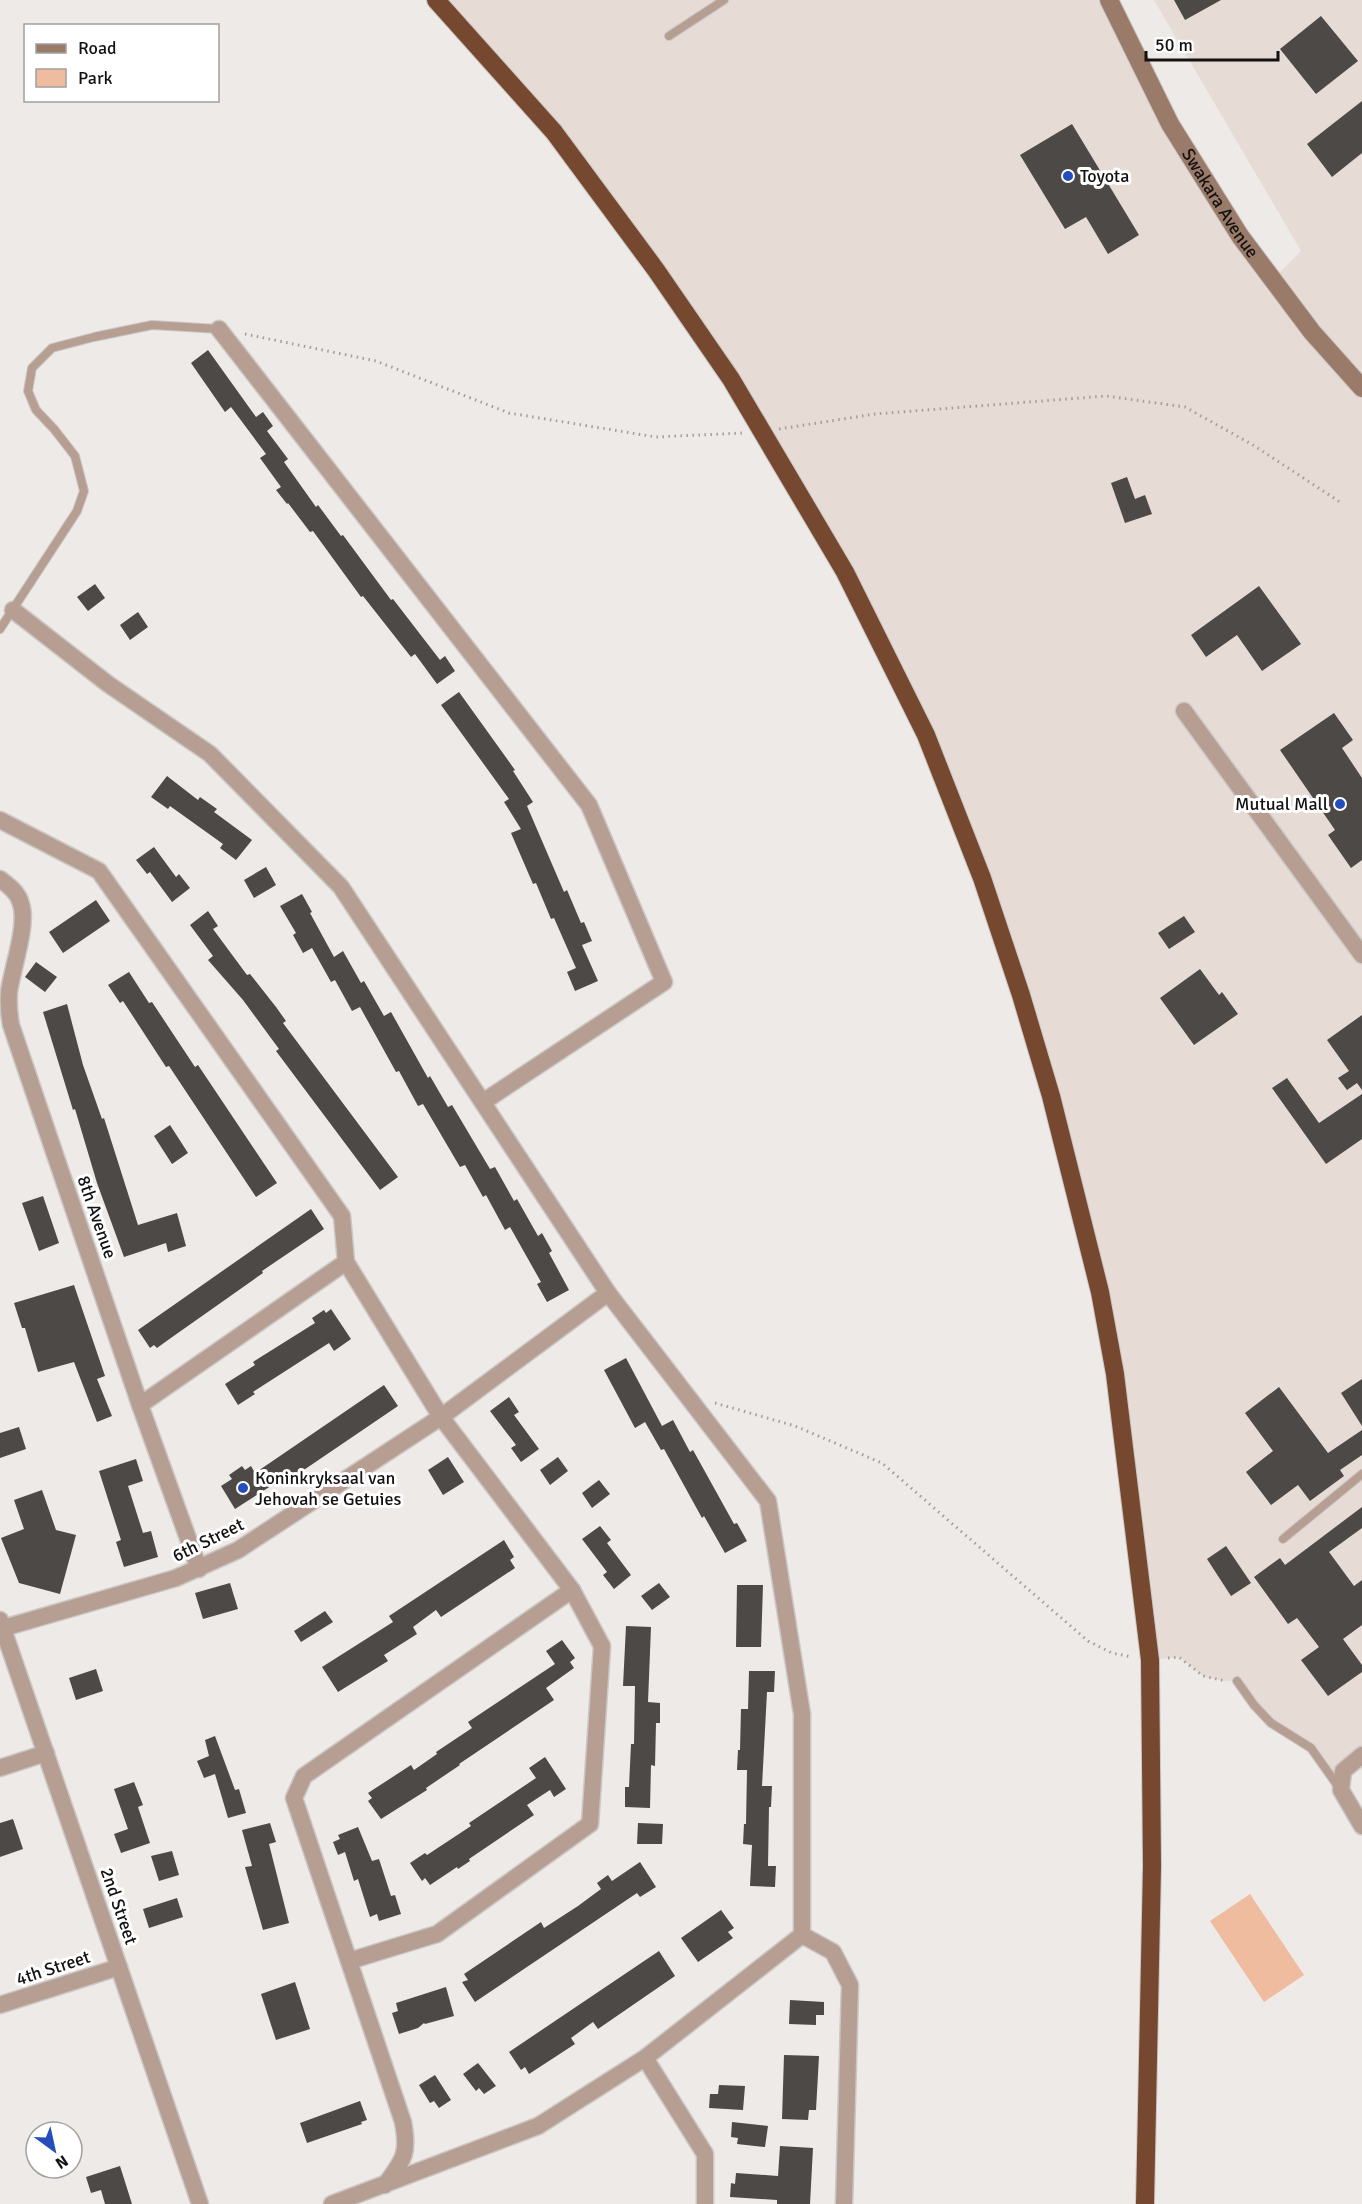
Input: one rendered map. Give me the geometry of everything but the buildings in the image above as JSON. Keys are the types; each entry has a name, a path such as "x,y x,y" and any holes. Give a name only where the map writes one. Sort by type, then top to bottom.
{"highway":[{"path":"436,0 554,132 656,270 731,379 845,572 926,735 982,878 1021,995 1051,1096 1100,1292 1116,1374 1150,1660 1152,1855 1145,2204"}],"street":[{"name":"Swakara Avenue","path":"1109,0 1170,124 1240,236 1312,332 1362,388"},
{"path":"219,329 589,805 664,982 483,1102"},
{"path":"13,610 108,684 210,753 341,887 608,1293 768,1501 802,1714 802,1935"},
{"path":"1184,711 1362,955"},
{"path":"0,820 99,872 342,1216 346,1262 441,1418 572,1590 602,1646 590,1824 437,1934 349,1961"},
{"name":"8th Avenue","path":"0,879 16,892 23,916 9,991 8,1007 11,1024 140,1405 199,1569"},
{"path":"140,1405 346,1262"},
{"name":"6th Street","path":"1,1626 176,1578 238,1550 441,1418 608,1293"},
{"path":"385,2185 402,2163 407,2145 403,2122 294,1798 304,1776 572,1590"},
{"name":"2nd Street","path":"1,1626 200,2204"},
{"path":"0,1768 46,1753"},
{"path":"1362,1755 1343,1771 1341,1790 1362,1826"},
{"path":"332,2204 538,2126 645,2058 802,1935"},
{"path":"802,1935 833,1952 850,1985 844,2204"},
{"name":"4th Street","path":"0,2006 119,1967"},
{"path":"645,2058 705,2154 705,2204"}],"lane":[{"path":"669,36 724,0"},
{"path":"0,629 77,511 84,491 75,456 54,429 36,411 28,391 32,368 52,348 94,337 152,325 219,329"},
{"path":"1284,1539 1362,1474"},
{"path":"1237,1681 1271,1723 1311,1748 1341,1790"}],"path":[{"path":"219,329 376,361 509,413 656,437 762,432 875,414 1106,396 1185,407 1253,445 1343,504"},
{"path":"687,1395 795,1426 882,1463 1088,1641 1112,1653 1150,1660 1179,1657 1203,1676 1237,1681"}],"shaded area":[{"path":"436,0 1109,0 1170,124 1273,279 1301,251 1154,0 1362,0 1362,1771 1355,1761 1341,1790 1311,1748 1271,1723 1237,1681 1224,1681 1203,1676 1179,1657 1150,1660 1115,1374 1021,995 876,631 656,270"}],"green space":[{"path":"1250,1894 1304,1975 1264,2002 1210,1921"}],"place":[{"name":"Toyota","path":"1068,176"},
{"name":"Mutual Mall","path":"1340,804"},
{"name":"Koninkryksaal van Jehovah se Getuies","path":"243,1488"}]}
